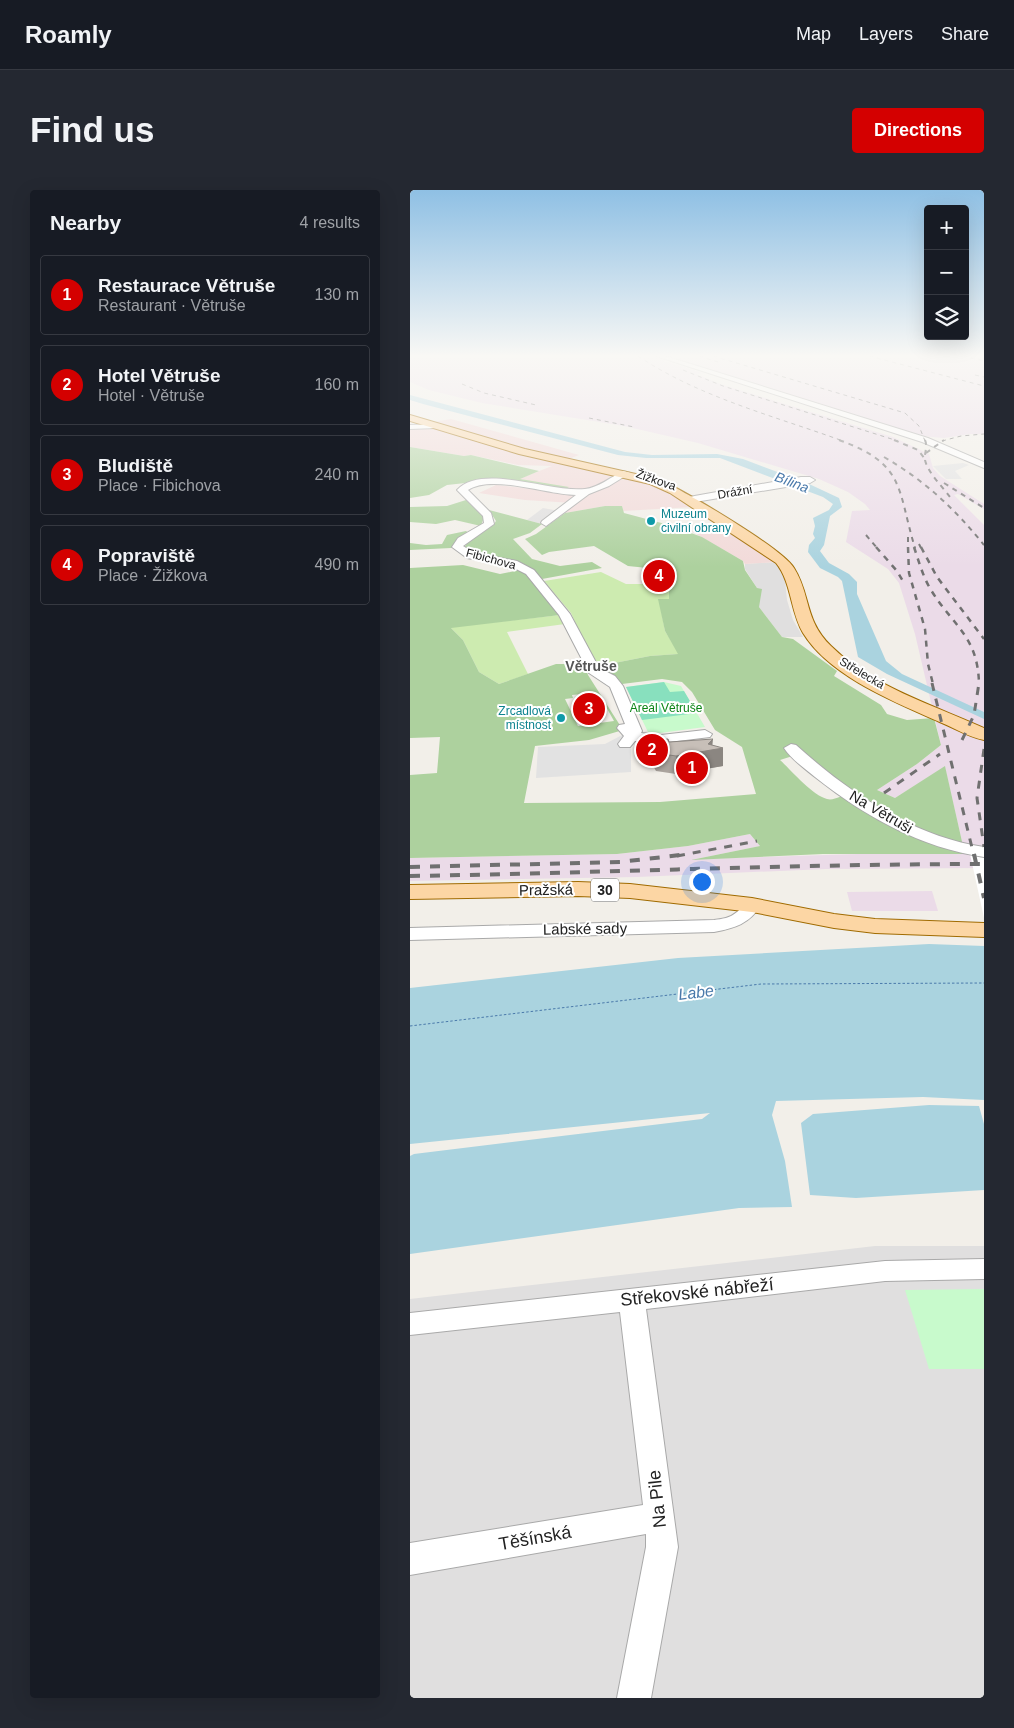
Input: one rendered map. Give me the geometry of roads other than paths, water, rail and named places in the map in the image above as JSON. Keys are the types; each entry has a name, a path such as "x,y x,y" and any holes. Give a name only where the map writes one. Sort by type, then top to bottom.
{"main road":[{"name":"Žižkova","path":"436,426 531,451 650,476 673,484 792,565"},
{"name":"Žižkova","path":"437,426 530,454 626,473 665,485 693,499"},
{"name":"Střelecká","path":"792,565 803,574 814,618 824,635 836,648 863,667 984,724"},
{"name":"Střelecká","path":"792,565 807,627 826,649 852,670 984,735"},
{"name":"Pražská","path":"410,892 603,890 656,893 752,905 834,921 875,926 984,930"},
{"name":"Pražská","path":"800,913 875,918 984,919"}],"street":[{"path":"882,426 977,458 984,465"},
{"path":"546,524 586,492 626,473"},
{"name":"Drážní","path":"693,499 805,480"},
{"name":"Fibichova","path":"586,492 487,482 467,486 462,490 488,515 489,524 462,540 457,548 471,556 513,563 530,572 564,614 594,670 610,679 620,692 635,731 628,739 641,740 705,734"},
{"name":"Na Větruši","path":"790,748 821,776 903,826 958,850 984,852"},
{"name":"Labské sady","path":"410,934 714,926 731,923 743,918 752,905"},
{"name":"Střekovské nábřeží","path":"410,1324 885,1271 984,1269"},
{"name":"Na Pile","path":"632,1300 660,1517 662,1547 634,1698"},
{"name":"Těšínská","path":"410,1559 660,1517"}],"water":[{"name":"Bílina","path":"509,426 528,426 625,452 652,455 717,454 743,459 807,483 839,498 842,507 830,516 824,545 820,551 829,563 849,574 857,582 857,594 886,661 902,674 984,712 984,719 887,674 858,657 842,581 820,568 808,552 809,545 815,538 813,534 815,526 813,518 829,510 833,504 823,497 720,458 646,458 618,455"},
{"name":"Labe","path":"929,944 984,946 984,1100 923,1097 776,1101 772,1115 785,1161 792,1207 739,1208 410,1254 410,1156 414,1154 702,1119 710,1113 410,1144 410,988 678,958"},
{"path":"929,1105 979,1106 984,1124 984,1190 856,1198 810,1195 801,1123 813,1114"}],"railway":[{"path":"800,426 843,441"},
{"path":"851,426 898,441"},
{"path":"919,426 925,441"},
{"path":"943,441 961,436 984,434"},
{"path":"839,440 861,449 888,469 901,494 915,548"},
{"path":"894,440 918,450 925,459"},
{"path":"925,440 925,459"},
{"path":"926,453 943,441"},
{"path":"884,457 926,485 962,519 984,545"},
{"path":"925,459 932,475 950,497"},
{"path":"944,483 984,508"},
{"path":"866,535 877,548"},
{"path":"908,537 908,547"},
{"path":"919,544 921,548"},
{"path":"876,547 897,571 904,583"},
{"path":"908,547 909,573 925,629 928,664 933,684"},
{"path":"914,547 923,575 931,590 963,632 969,643 978,668 979,683"},
{"path":"921,547 937,577 984,639"},
{"path":"932,683 974,856"},
{"path":"962,740 974,715 979,683"},
{"path":"984,749 977,798 984,847"},
{"path":"884,793 940,754"},
{"path":"686,854 757,841"},
{"path":"410,867 620,862 686,854"},
{"path":"677,856 686,854"},
{"path":"974,854 976,864"},
{"path":"410,876 841,865 976,864"},
{"path":"976,864 984,898"},
{"path":"976,864 984,864"}],"place":[{"name":"Muzeum civilní obrany","path":"651,521"},
{"name":"Popraviště","path":"659,576"},
{"name":"Bludiště","path":"589,709"},
{"name":"Zrcadlová místnost","path":"561,718"},
{"name":"Hotel Větruše","path":"652,750"},
{"name":"Restaurace Větruše","path":"692,768"}],"district":[{"name":"Větruše","path":"591,666"}],"park label":[{"name":"Areál Větruše","path":"666,708"}]}
